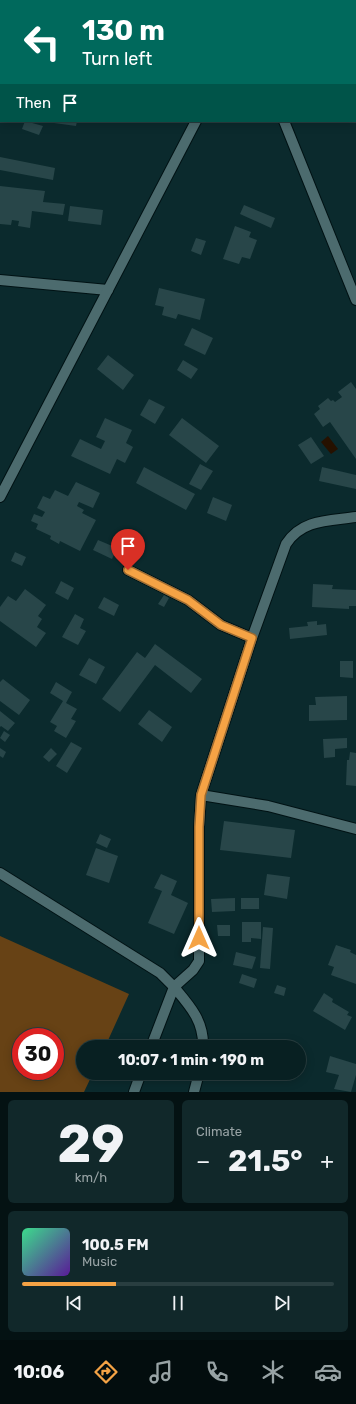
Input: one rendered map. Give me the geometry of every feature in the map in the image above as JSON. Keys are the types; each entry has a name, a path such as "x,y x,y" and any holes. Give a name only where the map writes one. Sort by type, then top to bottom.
{"street":[{"path":"0,497 195,122"},
{"path":"284,122 356,300"},
{"path":"0,280 108,290"},
{"path":"154,1040 174,987 193,970 199,961 199,827 201,795 252,638 286,544 291,536 305,525 356,517"},
{"path":"128,570 188,600 221,625 252,638"},
{"path":"201,795 268,806 356,829"},
{"path":"0,873 160,973 194,1011 204,1036 204,1040"},
{"path":"134,1092 138,1080"},
{"path":"194,1092 197,1080"}],"shaded area":[{"path":"328,436 338,449 331,454 321,442"},
{"path":"0,936 129,994 108,1040 76,1040 76,1080 90,1080 84,1092 0,1092"}],"building":[{"path":"25,122 43,126 39,135 22,129"},
{"path":"54,122 77,122 76,126"},
{"path":"0,157 55,168 53,180 0,170"},
{"path":"0,186 45,191 43,202 65,204 63,215 32,211 30,228 18,226 19,221 12,220 11,225 0,224"},
{"path":"244,205 275,218 271,228 240,214"},
{"path":"70,206 103,210 101,225 68,221"},
{"path":"235,226 251,232 249,237 257,240 250,259 242,257 239,264 223,259"},
{"path":"196,238 206,241 201,255 191,251"},
{"path":"159,288 205,299 200,320 178,314 176,319 162,315 164,307 155,305"},
{"path":"192,328 213,338 205,355 184,345"},
{"path":"108,355 134,375 123,390 97,369"},
{"path":"183,360 198,369 191,379 177,370"},
{"path":"351,382 356,389 356,459 330,422 323,427 314,414 320,409 318,406 328,398 335,402 342,397 338,392"},
{"path":"149,399 165,407 155,424 140,415"},
{"path":"105,418 132,430 126,443 133,447 125,463 117,459 110,474 71,456 80,439 101,449 105,441 96,437"},
{"path":"182,418 219,446 206,463 169,435"},
{"path":"311,437 324,456 311,464 298,445"},
{"path":"200,464 213,471 201,490 189,484"},
{"path":"144,467 195,494 186,510 136,483"},
{"path":"322,467 356,475 356,489 319,481"},
{"path":"76,482 100,493 93,508 79,502 77,506 84,510 82,513 96,520 80,551 60,541 59,544 50,539 51,536 36,529 38,524 31,521 34,514 42,517 45,512 37,508 43,496 50,499 55,490 68,496"},
{"path":"213,497 232,505 226,521 207,513"},
{"path":"98,540 117,548 112,559 93,550"},
{"path":"15,552 26,557 22,566 11,561"},
{"path":"61,581 74,588 68,600 55,593"},
{"path":"313,584 333,585 332,589 356,590 356,606 349,606 349,609 312,607"},
{"path":"25,589 46,605 38,616 42,619 37,627 46,633 36,647 0,621 0,607 8,596 16,601"},
{"path":"164,595 169,598 164,607 158,604"},
{"path":"104,597 119,605 114,616 98,608"},
{"path":"75,614 84,619 80,628 86,631 78,645 62,637"},
{"path":"317,621 317,625 326,624 327,635 290,639 289,628 308,626 307,622"},
{"path":"155,644 202,679 191,693 155,665 120,712 102,699 137,652 145,658"},
{"path":"89,658 105,667 96,684 79,675"},
{"path":"340,661 353,661 353,678 340,677"},
{"path":"3,679 30,700 19,715 0,701 0,682"},
{"path":"56,682 72,692 66,703 77,709 71,719 76,721 66,738 54,731 57,726 50,722 63,701 50,693"},
{"path":"347,696 347,720 309,721 309,705 316,705 315,697"},
{"path":"149,710 172,727 162,742 138,724"},
{"path":"0,711 15,723 8,731 1,726 0,727"},
{"path":"4,731 10,735 5,742 0,738"},
{"path":"347,738 347,748 335,749 335,757 324,758 323,739"},
{"path":"71,742 82,748 67,773 56,766"},
{"path":"0,748 6,752 3,758 0,756"},
{"path":"51,748 57,754 49,762 43,757"},
{"path":"350,752 356,753 356,786 346,785 347,760 349,760"},
{"path":"224,821 295,830 291,858 220,850"},
{"path":"100,834 111,839 107,848 96,843"},
{"path":"96,848 118,856 109,883 86,875"},
{"path":"161,874 177,881 171,895 188,903 174,934 148,923 162,891 154,888"},
{"path":"267,874 290,877 287,899 264,895"},
{"path":"235,898 235,911 212,912 211,899"},
{"path":"241,898 259,898 259,909 241,909"},
{"path":"242,922 261,922 261,939 251,938 251,942 242,942"},
{"path":"217,925 230,925 230,936 218,936"},
{"path":"263,927 273,928 270,969 260,968"},
{"path":"336,945 351,950 350,952 356,955 356,984 331,975 334,967 328,965"},
{"path":"236,952 256,957 252,969 233,965"},
{"path":"242,974 257,979 254,988 239,983"},
{"path":"277,985 286,988 284,996 274,993"},
{"path":"324,993 333,999 332,1002 349,1012 347,1015 352,1017 345,1030 313,1011"},
{"path":"330,1056 356,1064 356,1075 351,1092 334,1089 339,1075 326,1072"}],"route":[{"path":"128,570 188,600 221,625 234,632 252,638 201,795 199,827 199,938"}]}
